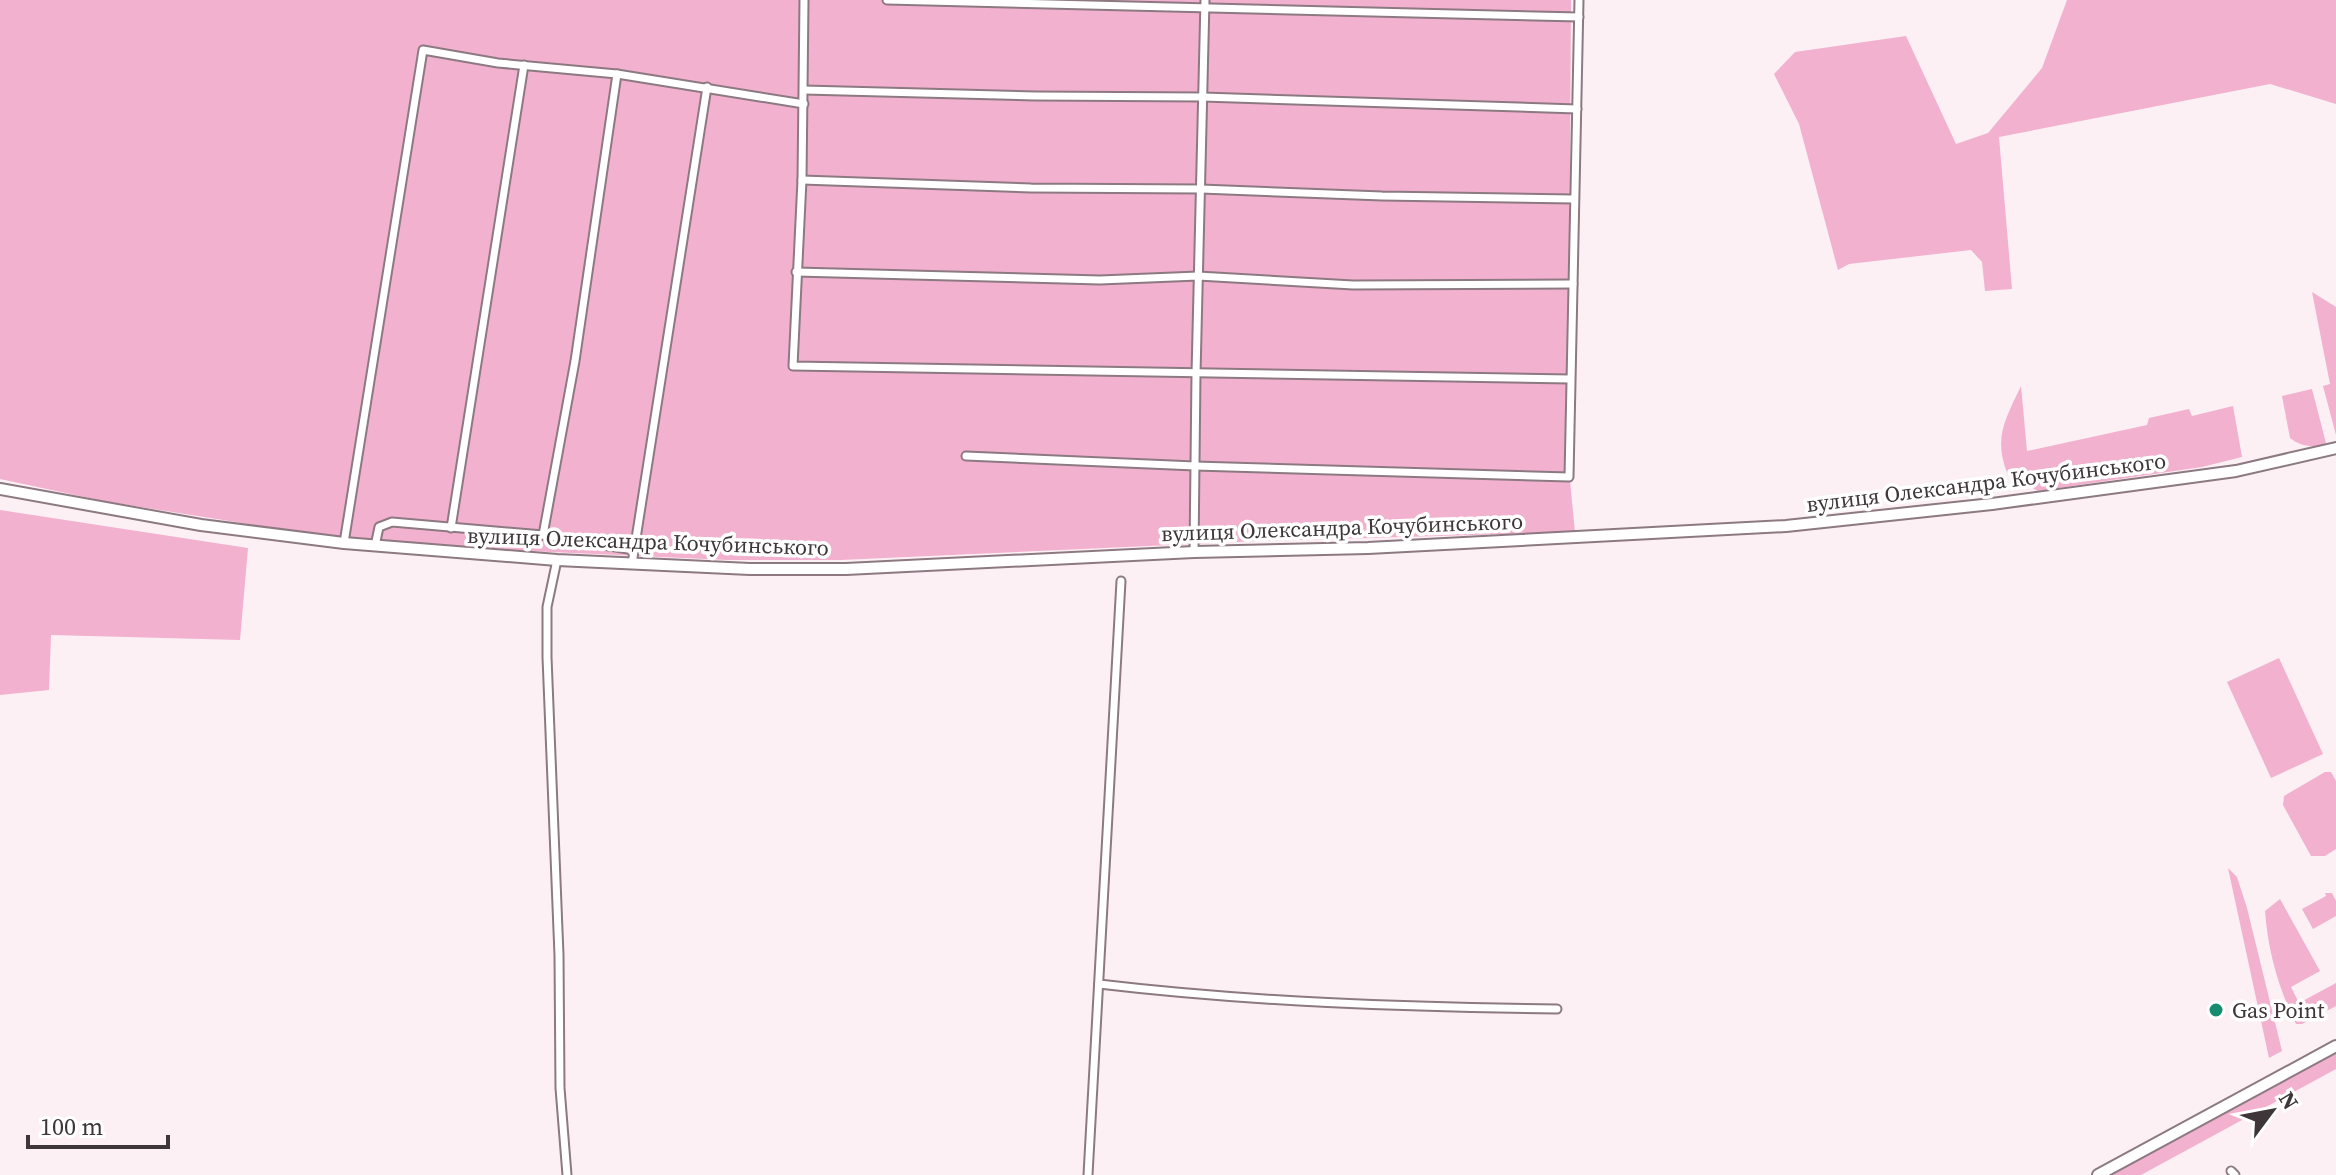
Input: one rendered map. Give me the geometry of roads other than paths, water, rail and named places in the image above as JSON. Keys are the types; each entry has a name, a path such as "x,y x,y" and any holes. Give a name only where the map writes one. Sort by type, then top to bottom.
{"street":[{"path":"804,0 802,180 793,366 1196,374 1371,373 1570,379"},
{"path":"887,0 1205,3 1579,17"},
{"path":"966,456 1569,477 1579,0"},
{"path":"1194,552 1205,3"},
{"path":"344,543 423,50 524,65 617,74 804,104"},
{"path":"451,528 524,65"},
{"path":"543,535 575,361 617,74"},
{"path":"632,564 707,87"},
{"path":"804,90 1203,97 1577,109"},
{"path":"802,180 1574,199"},
{"path":"796,272 1100,280 1198,276 1353,285 1573,284"},
{"name":"вулиця Олександра Кочубинського","path":"0,489 201,525 375,546 632,564 846,569 1603,537 1816,523 1992,504 2236,471 2335,451"},
{"path":"375,546 379,527 392,522 543,535 634,550"},
{"path":"557,560 547,607 547,657 559,955 560,1088 567,1175"},
{"path":"1088,1175 1121,581"},
{"path":"1099,984 1190,995 1464,1008 1557,1009"},
{"path":"2098,1175 2336,1046"}],"place":[{"name":"Gas Point","path":"2216,1010"}]}
